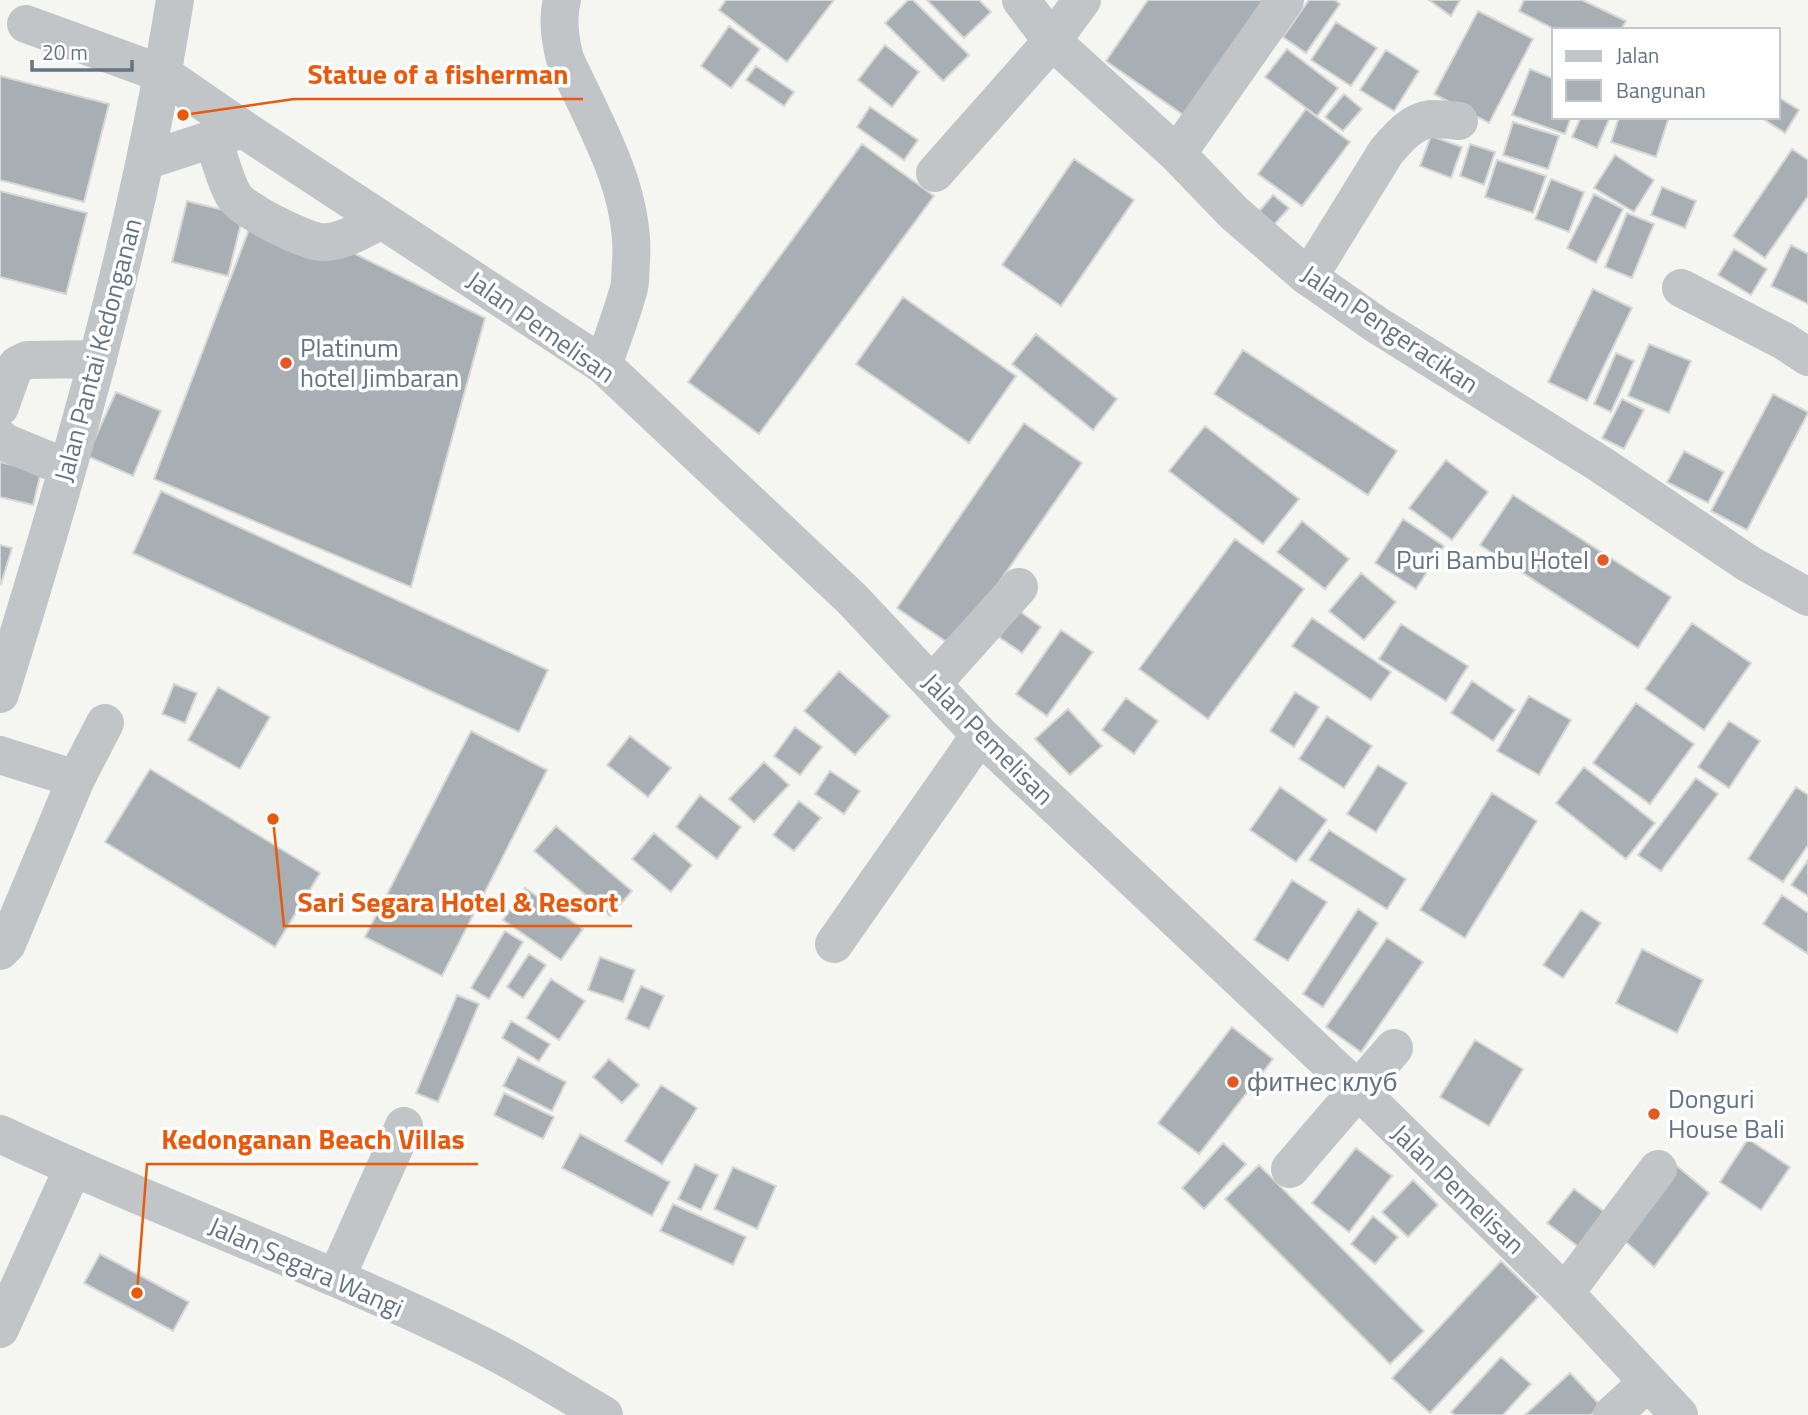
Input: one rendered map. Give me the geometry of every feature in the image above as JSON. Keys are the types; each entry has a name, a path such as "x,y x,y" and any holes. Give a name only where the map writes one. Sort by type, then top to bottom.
{"street":[{"name":"Jalan Pantai Kedonganan","path":"0,694 50,535 98,359 131,227 163,74 175,0"},
{"path":"562,0 560,33 565,59 617,172 631,225 629,286 604,365"},
{"name":"Jalan Pengeracikan","path":"1021,0 1052,41 1177,154 1234,213 1307,276 1377,325 1611,471 1749,564 1807,593"},
{"path":"935,173 1052,41 1082,0"},
{"path":"1177,154 1285,0"},
{"name":"Jalan Pemelisan","path":"26,24 163,74 228,134 381,220 604,365 852,600 980,735 1358,1090 1565,1293 1679,1415"},
{"path":"1307,276 1386,152 1400,136 1429,119 1459,121"},
{"path":"145,161 228,134 234,197 244,206 284,229 320,242 345,238 381,220"},
{"path":"1681,288 1784,341 1808,357"},
{"path":"0,407 12,373 17,365 27,360 98,359"},
{"path":"0,438 67,468"},
{"path":"932,684 1018,587"},
{"path":"0,951 8,944 76,779 105,723"},
{"path":"834,944 980,735"},
{"path":"0,755 76,779"},
{"path":"1290,1169 1394,1048"},
{"path":"336,1278 404,1126"},
{"name":"Jalan Segara Wangi","path":"0,1133 73,1168 336,1278 477,1342 604,1415"},
{"path":"0,1329 73,1168"},
{"path":"1565,1293 1658,1168"},
{"path":"1612,1415 1648,1382"}],"building":[{"path":"726,0 834,0 787,62 719,10"},
{"path":"908,0 913,0 969,55 943,81 885,23"},
{"path":"927,0 979,0 991,12 964,38"},
{"path":"1148,0 1280,0 1195,123 1106,61"},
{"path":"1309,0 1335,0 1340,4 1306,53 1283,37"},
{"path":"1429,0 1460,0 1451,16"},
{"path":"1524,0 1582,0 1626,21 1622,28 1552,28 1519,11"},
{"path":"1478,11 1533,39 1489,123 1434,94"},
{"path":"1336,22 1377,48 1351,86 1311,60"},
{"path":"729,26 760,49 731,88 701,66"},
{"path":"885,45 919,72 892,107 858,80"},
{"path":"1287,49 1338,88 1317,116 1265,77"},
{"path":"1386,50 1419,71 1394,111 1360,90"},
{"path":"756,66 794,92 784,106 746,80"},
{"path":"1530,69 1552,78 1552,119 1570,119 1565,134 1512,115"},
{"path":"0,76 109,104 84,202 0,180"},
{"path":"1344,94 1362,109 1343,131 1325,117"},
{"path":"1780,98 1799,110 1785,133 1763,119 1780,119"},
{"path":"870,107 918,140 904,160 857,127"},
{"path":"1306,109 1350,142 1302,206 1258,174"},
{"path":"1580,119 1609,119 1597,148 1572,137"},
{"path":"1618,119 1668,119 1656,157 1611,142"},
{"path":"1513,122 1559,136 1548,169 1503,155"},
{"path":"1431,136 1462,147 1451,178 1420,166"},
{"path":"862,144 934,196 759,434 688,382"},
{"path":"1470,144 1495,152 1484,185 1460,176"},
{"path":"1792,149 1808,160 1808,196 1765,258 1733,236"},
{"path":"1615,155 1654,180 1634,212 1594,188"},
{"path":"1074,159 1134,200 1061,306 1002,265"},
{"path":"1497,160 1546,176 1533,213 1485,197"},
{"path":"1551,179 1584,192 1569,232 1535,219"},
{"path":"1662,187 1696,201 1685,228 1651,215"},
{"path":"0,191 87,213 66,294 0,277"},
{"path":"1594,194 1623,209 1596,263 1567,248"},
{"path":"1273,195 1289,208 1271,228 1256,215"},
{"path":"187,201 243,215 228,276 172,262"},
{"path":"258,206 485,318 411,587 154,479"},
{"path":"1627,213 1654,224 1632,278 1605,267"},
{"path":"1791,245 1808,254 1808,304 1771,286"},
{"path":"1734,249 1767,269 1751,295 1718,275"},
{"path":"1593,289 1632,308 1587,401 1548,382"},
{"path":"903,297 1016,376 969,443 856,364"},
{"path":"1036,334 1117,399 1093,430 1012,364"},
{"path":"1649,344 1691,361 1669,413 1628,396"},
{"path":"1243,350 1397,451 1368,495 1214,394"},
{"path":"1616,353 1634,361 1611,412 1594,404"},
{"path":"116,392 161,411 133,476 87,456"},
{"path":"1773,394 1808,413 1747,530 1711,511"},
{"path":"1622,399 1644,410 1624,449 1602,438"},
{"path":"1024,423 1082,463 954,647 897,608"},
{"path":"1205,426 1299,499 1263,544 1169,471"},
{"path":"1684,451 1724,472 1708,503 1667,482"},
{"path":"1446,460 1488,492 1452,540 1409,508"},
{"path":"0,462 41,472 33,505 0,497"},
{"path":"161,491 548,670 519,732 133,553"},
{"path":"1513,495 1671,597 1638,648 1480,545"},
{"path":"1403,519 1444,546 1416,589 1375,563"},
{"path":"1302,521 1349,559 1325,589 1277,552"},
{"path":"1235,539 1304,589 1208,719 1139,669"},
{"path":"0,545 12,548 1,584 0,583"},
{"path":"1361,573 1396,602 1364,640 1329,611"},
{"path":"1018,610 1041,627 1022,653 999,637"},
{"path":"1312,618 1391,672 1371,700 1292,646"},
{"path":"1692,623 1751,663 1704,730 1645,689"},
{"path":"1401,624 1468,666 1446,701 1379,659"},
{"path":"1061,630 1093,652 1047,716 1016,694"},
{"path":"839,671 890,716 855,755 804,711"},
{"path":"1472,681 1515,710 1493,741 1451,713"},
{"path":"174,684 197,693 185,723 162,714"},
{"path":"218,687 270,717 240,769 188,740"},
{"path":"1295,692 1319,707 1294,747 1270,731"},
{"path":"1529,696 1571,720 1539,775 1497,751"},
{"path":"1126,698 1158,721 1134,754 1102,730"},
{"path":"1636,703 1694,744 1650,804 1593,763"},
{"path":"1068,709 1102,746 1070,775 1035,739"},
{"path":"1327,716 1372,746 1344,788 1299,759"},
{"path":"1729,721 1760,741 1729,788 1698,767"},
{"path":"795,727 822,747 800,775 774,756"},
{"path":"471,731 547,770 442,976 365,937"},
{"path":"630,736 671,768 648,797 607,765"},
{"path":"764,762 789,785 754,822 729,799"},
{"path":"1378,765 1407,783 1376,832 1347,814"},
{"path":"1584,767 1655,823 1626,859 1556,803"},
{"path":"150,769 320,873 275,947 105,842"},
{"path":"830,771 860,791 844,814 815,794"},
{"path":"1696,778 1718,794 1661,871 1638,855"},
{"path":"1280,787 1327,820 1296,862 1250,830"},
{"path":"1796,787 1808,795 1808,845 1783,882 1748,859"},
{"path":"1492,793 1537,821 1465,938 1420,910"},
{"path":"700,795 741,827 717,859 676,827"},
{"path":"799,801 821,818 794,851 773,835"},
{"path":"556,826 632,891 610,916 534,851"},
{"path":"1329,830 1406,879 1387,909 1309,860"},
{"path":"654,833 692,865 671,892 632,859"},
{"path":"1808,860 1808,896 1791,885"},
{"path":"1292,880 1327,902 1288,961 1254,940"},
{"path":"525,888 583,929 561,960 503,920"},
{"path":"1782,895 1808,913 1808,954 1763,924"},
{"path":"1358,909 1378,923 1323,1007 1303,994"},
{"path":"1581,910 1601,923 1563,978 1543,965"},
{"path":"505,931 523,942 489,999 471,988"},
{"path":"1387,938 1423,962 1361,1052 1326,1027"},
{"path":"1642,949 1703,980 1677,1033 1616,1003"},
{"path":"529,954 546,965 523,998 507,987"},
{"path":"600,957 635,970 623,1002 588,990"},
{"path":"551,979 585,1001 559,1040 526,1018"},
{"path":"641,986 664,996 649,1029 626,1019"},
{"path":"457,995 479,1004 438,1102 416,1093"},
{"path":"511,1021 550,1044 539,1061 502,1038"},
{"path":"1232,1027 1273,1059 1199,1154 1158,1123"},
{"path":"1475,1040 1523,1069 1489,1126 1440,1097"},
{"path":"518,1057 566,1082 552,1111 503,1086"},
{"path":"609,1059 639,1085 622,1103 593,1077"},
{"path":"661,1085 697,1108 662,1164 625,1141"},
{"path":"504,1093 554,1117 543,1139 494,1115"},
{"path":"580,1134 670,1182 652,1216 562,1168"},
{"path":"1748,1139 1790,1167 1761,1210 1720,1182"},
{"path":"1223,1143 1246,1164 1204,1209 1182,1188"},
{"path":"1356,1148 1392,1176 1349,1232 1312,1203"},
{"path":"1672,1162 1709,1193 1654,1267 1616,1233"},
{"path":"695,1164 718,1175 701,1210 678,1199"},
{"path":"1259,1165 1424,1331 1390,1364 1225,1199"},
{"path":"733,1167 776,1186 757,1229 714,1209"},
{"path":"1413,1180 1438,1205 1408,1237 1382,1212"},
{"path":"1574,1189 1606,1213 1579,1247 1547,1223"},
{"path":"673,1204 746,1237 733,1265 660,1231"},
{"path":"1373,1216 1398,1237 1375,1264 1351,1244"},
{"path":"100,1254 189,1302 173,1331 84,1283"},
{"path":"1501,1261 1538,1297 1430,1413 1392,1378"},
{"path":"1501,1357 1531,1384 1503,1415 1455,1415 1451,1412"},
{"path":"1570,1373 1601,1406 1591,1415 1525,1415"}],"place":[{"name":"Statue of a fisherman","path":"183,115"},
{"name":"Platinum hotel Jimbaran","path":"286,363"},
{"name":"Puri Bambu Hotel","path":"1603,560"},
{"name":"Sari Segara Hotel & Resort","path":"273,819"},
{"name":"фитнес клуб","path":"1233,1082"},
{"name":"Donguri House Bali","path":"1654,1114"},
{"name":"Kedonganan Beach Villas","path":"137,1293"}]}
